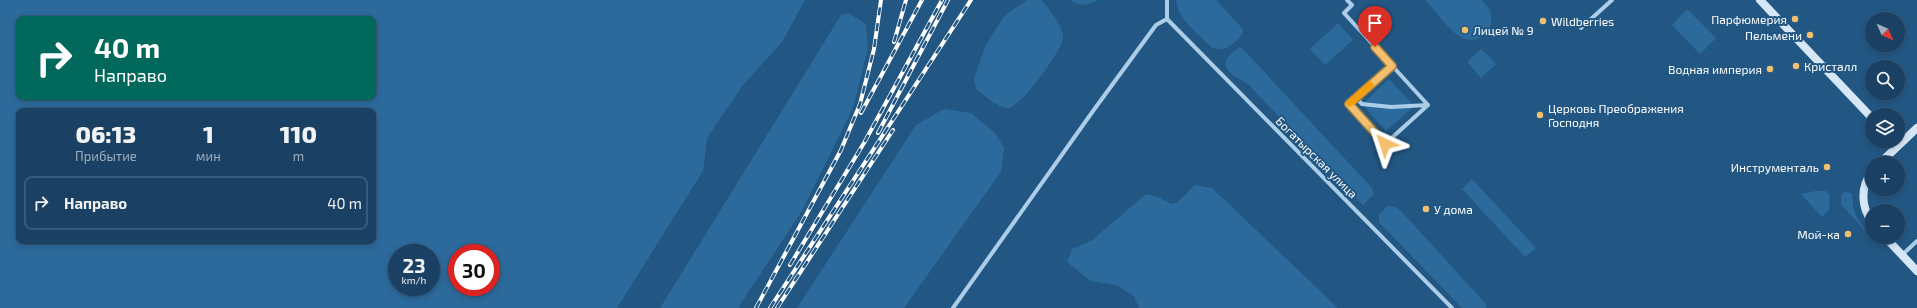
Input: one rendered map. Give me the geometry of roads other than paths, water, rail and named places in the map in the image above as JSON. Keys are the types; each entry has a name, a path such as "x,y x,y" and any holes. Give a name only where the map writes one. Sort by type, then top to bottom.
{"street":[{"path":"953,308 1156,25 1167,19 1167,0"},
{"path":"1347,0 1352,5 1344,13 1428,106"},
{"path":"1581,28 1612,0"},
{"path":"1760,0 1865,111"},
{"name":"Богатырская улица","path":"1167,19 1452,308"},
{"path":"1392,66 1349,104 1385,144 1428,106"},
{"path":"1356,98 1362,104 1391,107 1428,106"},
{"path":"1905,137 1917,128"},
{"path":"1886,156 1892,148"},
{"path":"1865,185 1863,196 1865,204"},
{"path":"1902,255 1917,241"},
{"path":"1892,244 1917,271"}],"railway":[{"path":"756,308 841,150 860,104 874,49 881,0"},
{"path":"894,42 906,0"},
{"path":"861,113 922,0"},
{"path":"790,265 864,143 942,0"},
{"path":"878,133 948,0"},
{"path":"770,308 971,0"},
{"path":"777,308 893,130"}],"place":[{"name":"Парфюмерия","path":"1795,19"},
{"name":"Wildberries","path":"1543,21"},
{"name":"Лицей № 9","path":"1465,30"},
{"name":"Пельмени","path":"1810,35"},
{"name":"Кристалл","path":"1796,66"},
{"name":"Водная империя","path":"1770,69"},
{"name":"Церковь Преображения Господня","path":"1540,115"},
{"name":"Инструменталь","path":"1827,167"},
{"name":"У дома","path":"1426,209"},
{"name":"Мой-ка","path":"1848,234"}]}
